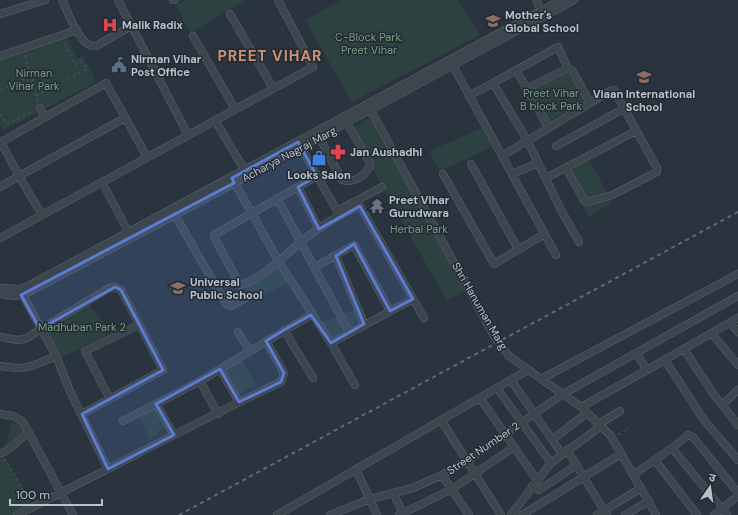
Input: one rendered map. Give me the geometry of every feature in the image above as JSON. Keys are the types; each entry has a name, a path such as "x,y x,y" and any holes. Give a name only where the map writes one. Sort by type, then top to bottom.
{"street":[{"path":"0,14 45,0"},
{"path":"62,0 86,44 94,47 132,26"},
{"path":"118,0 188,135"},
{"path":"0,238 313,66 278,0"},
{"path":"536,0 543,13"},
{"name":"Acharya Nagraj Marg","path":"543,13 561,0"},
{"name":"Acharya Nagraj Marg","path":"0,294 21,292 233,181 543,13 574,0"},
{"path":"230,14 273,88"},
{"path":"0,56 77,30"},
{"path":"193,36 235,109"},
{"path":"469,96 558,47 568,68 572,70 590,103"},
{"path":"451,63 512,174 543,235 556,255"},
{"path":"526,89 568,68"},
{"path":"516,70 549,128"},
{"path":"42,215 0,142 106,83 147,157"},
{"path":"493,83 527,140 579,242"},
{"path":"502,156 612,90 616,92 657,168 656,173 612,194 588,202 584,200 566,168"},
{"name":"Acharya Nagraj Marg","path":"130,235 175,215 233,181 245,170 347,123 369,107"},
{"name":"Shri Hanuman Marg","path":"369,107 494,336 509,356 581,407 600,425 612,439 656,515"},
{"path":"37,108 45,117"},
{"path":"556,146 625,108"},
{"path":"0,187 126,118"},
{"path":"215,120 245,170"},
{"path":"319,137 342,180 349,181 366,174 370,169 370,163 347,123"},
{"path":"546,178 636,131"},
{"path":"300,145 337,211 382,187"},
{"path":"512,174 538,163"},
{"path":"471,164 518,249"},
{"path":"442,174 494,264 543,235"},
{"path":"317,176 215,234 214,238 241,285 279,262 301,242 319,229 360,206 424,318"},
{"path":"233,181 279,262 331,343 355,385"},
{"path":"102,182 130,235"},
{"path":"298,187 319,229"},
{"path":"277,198 349,332"},
{"path":"175,215 226,304 231,306 246,298"},
{"path":"315,267 354,245 390,311"},
{"path":"336,256 364,324"},
{"path":"541,379 738,274"},
{"path":"0,337 18,340 25,339 109,288 115,287 121,290 163,370 82,414"},
{"path":"0,288 21,292 56,356 70,391 108,469"},
{"name":"Street Number 2","path":"330,515 370,499 412,488 442,475 468,460 563,394 738,296"},
{"path":"331,343 413,299"},
{"path":"124,421 200,381 249,350 312,315"},
{"path":"581,407 738,318"},
{"path":"730,323 738,332"},
{"path":"110,399 85,351 138,324"},
{"path":"284,330 313,378"},
{"path":"238,332 249,350"},
{"path":"711,333 738,365"},
{"path":"17,515 239,402 282,382 284,373 266,341"},
{"path":"684,349 722,405 738,425"},
{"path":"636,353 646,370"},
{"path":"0,366 13,369 27,368 56,356"},
{"path":"664,360 704,420 738,460"},
{"path":"220,369 239,402"},
{"path":"277,515 528,370"},
{"path":"511,380 552,439 577,465 606,513"},
{"path":"200,381 218,414"},
{"path":"497,388 551,463"},
{"path":"722,405 738,390"},
{"path":"480,398 537,480"},
{"path":"156,404 174,435"},
{"path":"511,515 551,463 620,411"},
{"path":"552,439 587,413"},
{"path":"0,414 19,418 29,432 73,515"},
{"path":"441,420 468,460 501,515"},
{"path":"0,454 8,450 29,432"},
{"path":"633,475 672,448 686,436 691,436 738,493"},
{"path":"393,493 402,514 452,489 514,447"},
{"path":"672,448 727,515"},
{"path":"522,515 621,454"},
{"path":"654,460 697,515"},
{"path":"532,486 539,490 577,465"},
{"path":"356,469 377,515"},
{"path":"442,475 469,515"},
{"path":"597,515 606,513 641,488"},
{"path":"714,515 738,496"},
{"path":"625,515 649,501"}],"path":[{"path":"36,96 87,69 82,61 75,65 64,40"},
{"path":"19,56 25,53 29,71 33,72 35,76 42,77 48,90"},
{"path":"0,90 25,78 25,75 29,71"},
{"path":"31,81 35,76"},
{"path":"0,114 7,124 37,108 36,96 31,81 25,78"},
{"path":"612,439 630,428"},
{"path":"0,459 6,460 32,505"}],"highlighted area":[{"path":"298,142 317,176 298,187 319,229 360,206 413,299 390,311 354,244 336,256 364,324 331,343 311,315 284,330 266,341 284,373 281,382 239,402 220,369 156,404 174,435 108,469 82,414 163,370 121,290 115,287 40,329 21,295 234,183 232,178"}],"green space":[{"path":"186,0 246,0 190,33 176,6"},
{"name":"C-Block Park, Preet Vihar","path":"341,0 458,0 480,35 352,102 305,20"},
{"name":"Nirman Vihar Park","path":"67,36 77,59 83,56 96,82 4,130 0,124 0,58"},
{"name":"Preet Vihar B block Park","path":"568,70 584,102 541,126 525,92"},
{"name":"Herbal Park","path":"370,118 467,290 447,301 350,130"},
{"path":"482,128 492,147 440,171 429,151"},
{"path":"590,160 612,203 589,217 571,186 578,181 571,168"},
{"path":"276,267 288,283 252,301 243,287"},
{"name":"Madhuban Park 2","path":"88,303 112,332 59,359 45,328"},
{"path":"363,307 366,317 331,339 322,322"},
{"path":"240,356 256,384 236,396 221,368"},
{"path":"154,408 164,428 150,440 139,417"},
{"path":"11,423 27,427 25,432 4,452"},
{"path":"0,459 6,460 32,505 12,515 0,515"}],"railway":[{"path":"179,515 738,212"}],"place":[{"name":"Mother's Global School","path":"493,21"},
{"name":"Malik Radix","path":"110,25"},
{"name":"Nirman Vihar Post Office","path":"119,65"},
{"name":"Viaan International School","path":"644,77"},
{"name":"Jan Aushadhi","path":"338,152"},
{"name":"Looks Salon","path":"319,158"},
{"name":"Preet Vihar Gurudwara","path":"377,206"},
{"name":"Universal Public School","path":"178,288"}],"district":[{"name":"PREET VIHAR","path":"270,56"}]}
